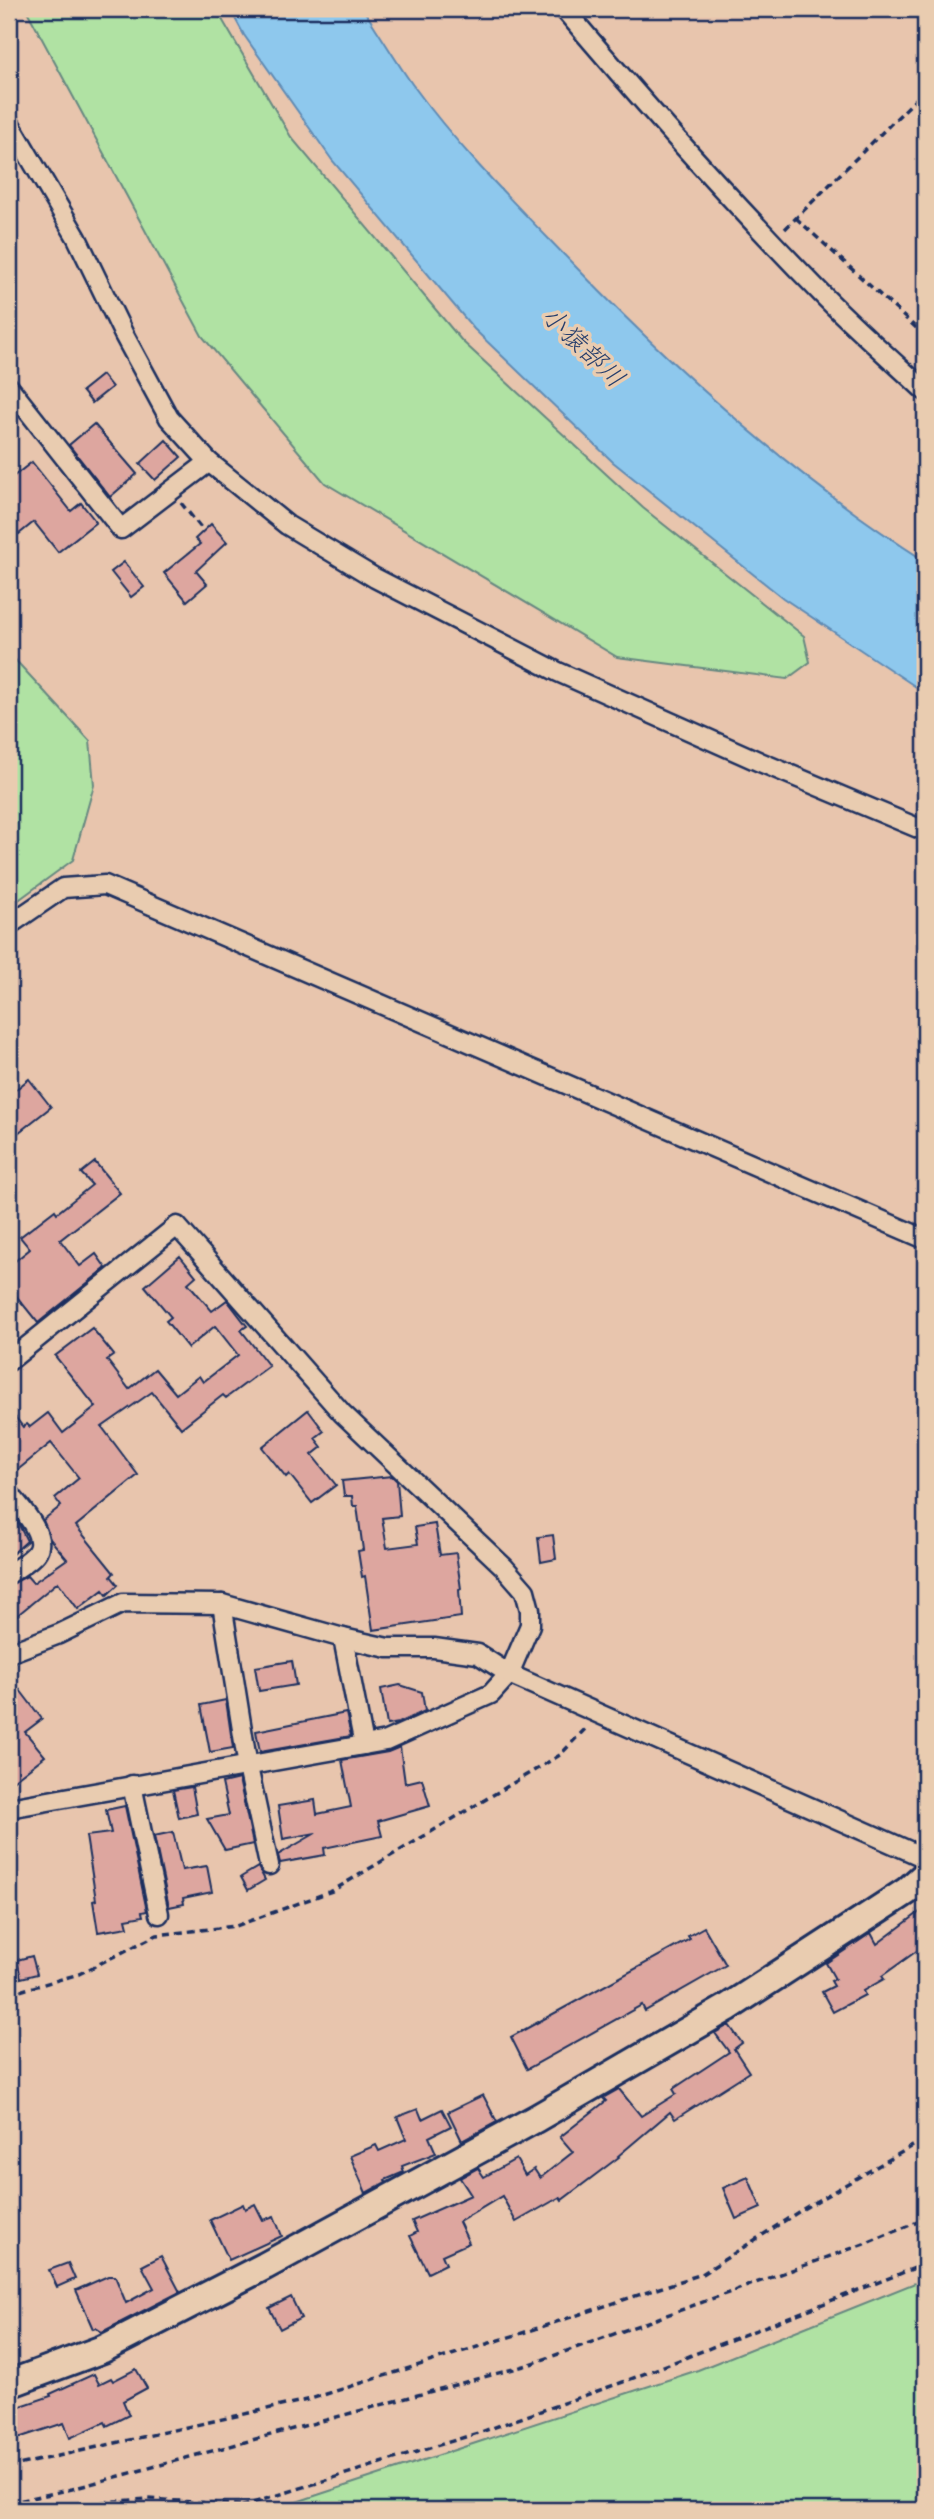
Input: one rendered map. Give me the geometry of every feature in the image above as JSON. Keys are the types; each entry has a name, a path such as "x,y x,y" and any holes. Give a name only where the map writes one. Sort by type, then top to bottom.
{"street":[{"path":"564,9 658,119 772,242 822,294 925,391"},
{"path":"9,122 77,238 124,335 169,418 209,462 287,526 375,578 558,672 760,762 925,831"},
{"path":"9,387 121,529 209,462"},
{"path":"9,925 63,888 105,885 925,1240"},
{"path":"9,1361 177,1226 342,1413 503,1567 525,1591 530,1610 530,1625 509,1674 491,1694 386,1741 9,1808"},
{"path":"9,1493 37,1531 39,1544 37,1552 9,1574"},
{"path":"9,1653 59,1634 123,1603 222,1604 344,1638 388,1647 434,1648 478,1654 509,1674 925,1858"},
{"path":"222,1604 248,1767 269,1865"},
{"path":"344,1638 364,1745"},
{"path":"132,1785 159,1914"},
{"path":"9,2384 115,2343 265,2266 537,2118 727,2008 907,1891 925,1875"}],"path":[{"path":"772,242 925,90"},
{"path":"796,218 925,336"},
{"path":"171,491 202,528"},
{"path":"9,1994 79,1974 157,1934 236,1926 332,1891 559,1755 586,1728 594,1711"},
{"path":"9,2468 307,2400 702,2274 803,2209 925,2139"},
{"path":"9,2503 72,2489 528,2365 851,2249 925,2219"},
{"path":"230,2510 478,2433 610,2387 925,2264"},
{"path":"54,2510 104,2502 148,2499 243,2505"}],"green space":[{"path":"26,9 216,9 291,137 462,341 643,508 804,636 810,662 787,679 617,657 325,483 202,336"},
{"path":"9,653 90,741 94,785 73,860 9,907"},
{"path":"925,2279 925,2510 272,2510 698,2370"}],"water":[{"name":"小猿部川","path":"230,9 363,9 412,84 450,132 511,200 614,306 741,424 831,496 925,561 925,693 783,598 613,462 474,329 332,160 244,35"}],"building":[{"path":"102,375 112,387 92,403 82,391"},
{"path":"94,424 137,474 110,497 69,445"},
{"path":"166,440 181,457 155,480 140,464"},
{"path":"32,462 71,511 81,503 96,522 58,552 34,522 19,534 9,520 9,480"},
{"path":"211,524 227,542 196,571 207,584 187,601 164,573 200,544 195,539"},
{"path":"124,562 144,587 131,597 111,572"},
{"path":"29,1079 51,1107 9,1140 9,1095"},
{"path":"95,1162 120,1193 60,1240 80,1266 96,1254 106,1268 38,1323 9,1287 9,1266 30,1249 20,1237 55,1210 57,1213 92,1185 81,1173"},
{"path":"180,1256 196,1276 188,1283 212,1311 227,1300 247,1326 241,1330 269,1366 226,1398 223,1395 181,1428 152,1392 102,1427 138,1475 76,1526 114,1573 111,1576 118,1585 107,1595 103,1590 78,1609 58,1582 9,1622 9,1585 27,1576 33,1583 67,1559 50,1539 43,1520 61,1506 55,1498 79,1478 51,1443 9,1477 9,1409 23,1427 27,1424 30,1427 48,1413 63,1433 96,1407 55,1356 92,1328 114,1355 107,1360 129,1389 155,1369 176,1394 199,1376 203,1382 238,1355 215,1326 188,1348 166,1321 171,1317 145,1286"},
{"path":"308,1410 324,1431 315,1438 322,1447 312,1455 336,1485 312,1503 289,1474 286,1477 262,1447"},
{"path":"392,1476 397,1481 400,1516 382,1518 387,1548 418,1544 415,1527 435,1524 440,1555 456,1553 461,1589 461,1617 373,1630 365,1576 362,1577 358,1551 363,1550 357,1506 353,1506 352,1496 344,1496 342,1481"},
{"path":"18,1523 27,1541 9,1560 9,1531"},
{"path":"553,1535 556,1559 541,1562 538,1537"},
{"path":"292,1661 296,1685 259,1691 255,1667"},
{"path":"400,1685 422,1692 425,1711 399,1723 387,1725 381,1689"},
{"path":"20,1690 42,1719 25,1732 45,1756 9,1784 9,1699"},
{"path":"226,1700 233,1748 210,1752 201,1705"},
{"path":"346,1713 351,1736 260,1752 256,1731"},
{"path":"400,1747 405,1783 422,1779 430,1806 378,1821 382,1836 324,1848 325,1855 280,1863 278,1855 316,1833 283,1839 278,1806 315,1800 317,1814 351,1807 342,1760 388,1752"},
{"path":"239,1779 253,1844 225,1850 207,1819 229,1815 222,1783"},
{"path":"192,1787 197,1814 179,1818 173,1790"},
{"path":"125,1806 147,1911 142,1912 143,1916 126,1919 128,1927 98,1932 86,1836 111,1833 106,1810"},
{"path":"173,1832 182,1870 207,1866 212,1892 183,1898 184,1904 169,1907 154,1836"},
{"path":"258,1867 265,1880 248,1890 241,1877"},
{"path":"925,1908 925,1945 882,1976 884,1979 863,1991 865,1995 833,2012 822,1992 834,1986 831,1981 835,1979 826,1963 871,1933 877,1944"},
{"path":"704,1927 726,1965 645,2011 642,2005 527,2069 511,2037 690,1939 688,1936"},
{"path":"32,1956 37,1974 21,1978 17,1960"},
{"path":"729,2025 742,2043 734,2049 749,2072 675,2119 670,2112 619,2157 562,2200 560,2197 516,2222 502,2196 459,2222 469,2243 442,2255 446,2264 428,2273 410,2236 417,2232 412,2221 471,2195 460,2178 478,2168 484,2177 516,2159 525,2175 534,2169 540,2178 573,2152 560,2137 606,2101 603,2098 619,2089 641,2116 676,2094 673,2089 729,2052 715,2033"},
{"path":"483,2095 497,2122 462,2141 448,2112"},
{"path":"418,2109 422,2119 442,2109 451,2126 429,2137 436,2153 402,2166 404,2172 385,2180 386,2182 366,2193 350,2156 376,2145 379,2151 406,2139 397,2117"},
{"path":"748,2177 761,2208 736,2219 723,2188"},
{"path":"243,2204 245,2209 255,2204 263,2220 274,2216 282,2236 229,2260 210,2220"},
{"path":"161,2256 180,2292 102,2332 93,2329 76,2290 108,2276 115,2276 126,2303 154,2288 142,2266"},
{"path":"68,2263 75,2279 57,2287 49,2270"},
{"path":"291,2297 301,2318 280,2329 269,2308"},
{"path":"136,2369 147,2388 123,2401 129,2415 107,2426 105,2422 70,2438 64,2423 9,2441 9,2410 51,2396 50,2394 94,2374 99,2384 111,2378 113,2381"}]}
